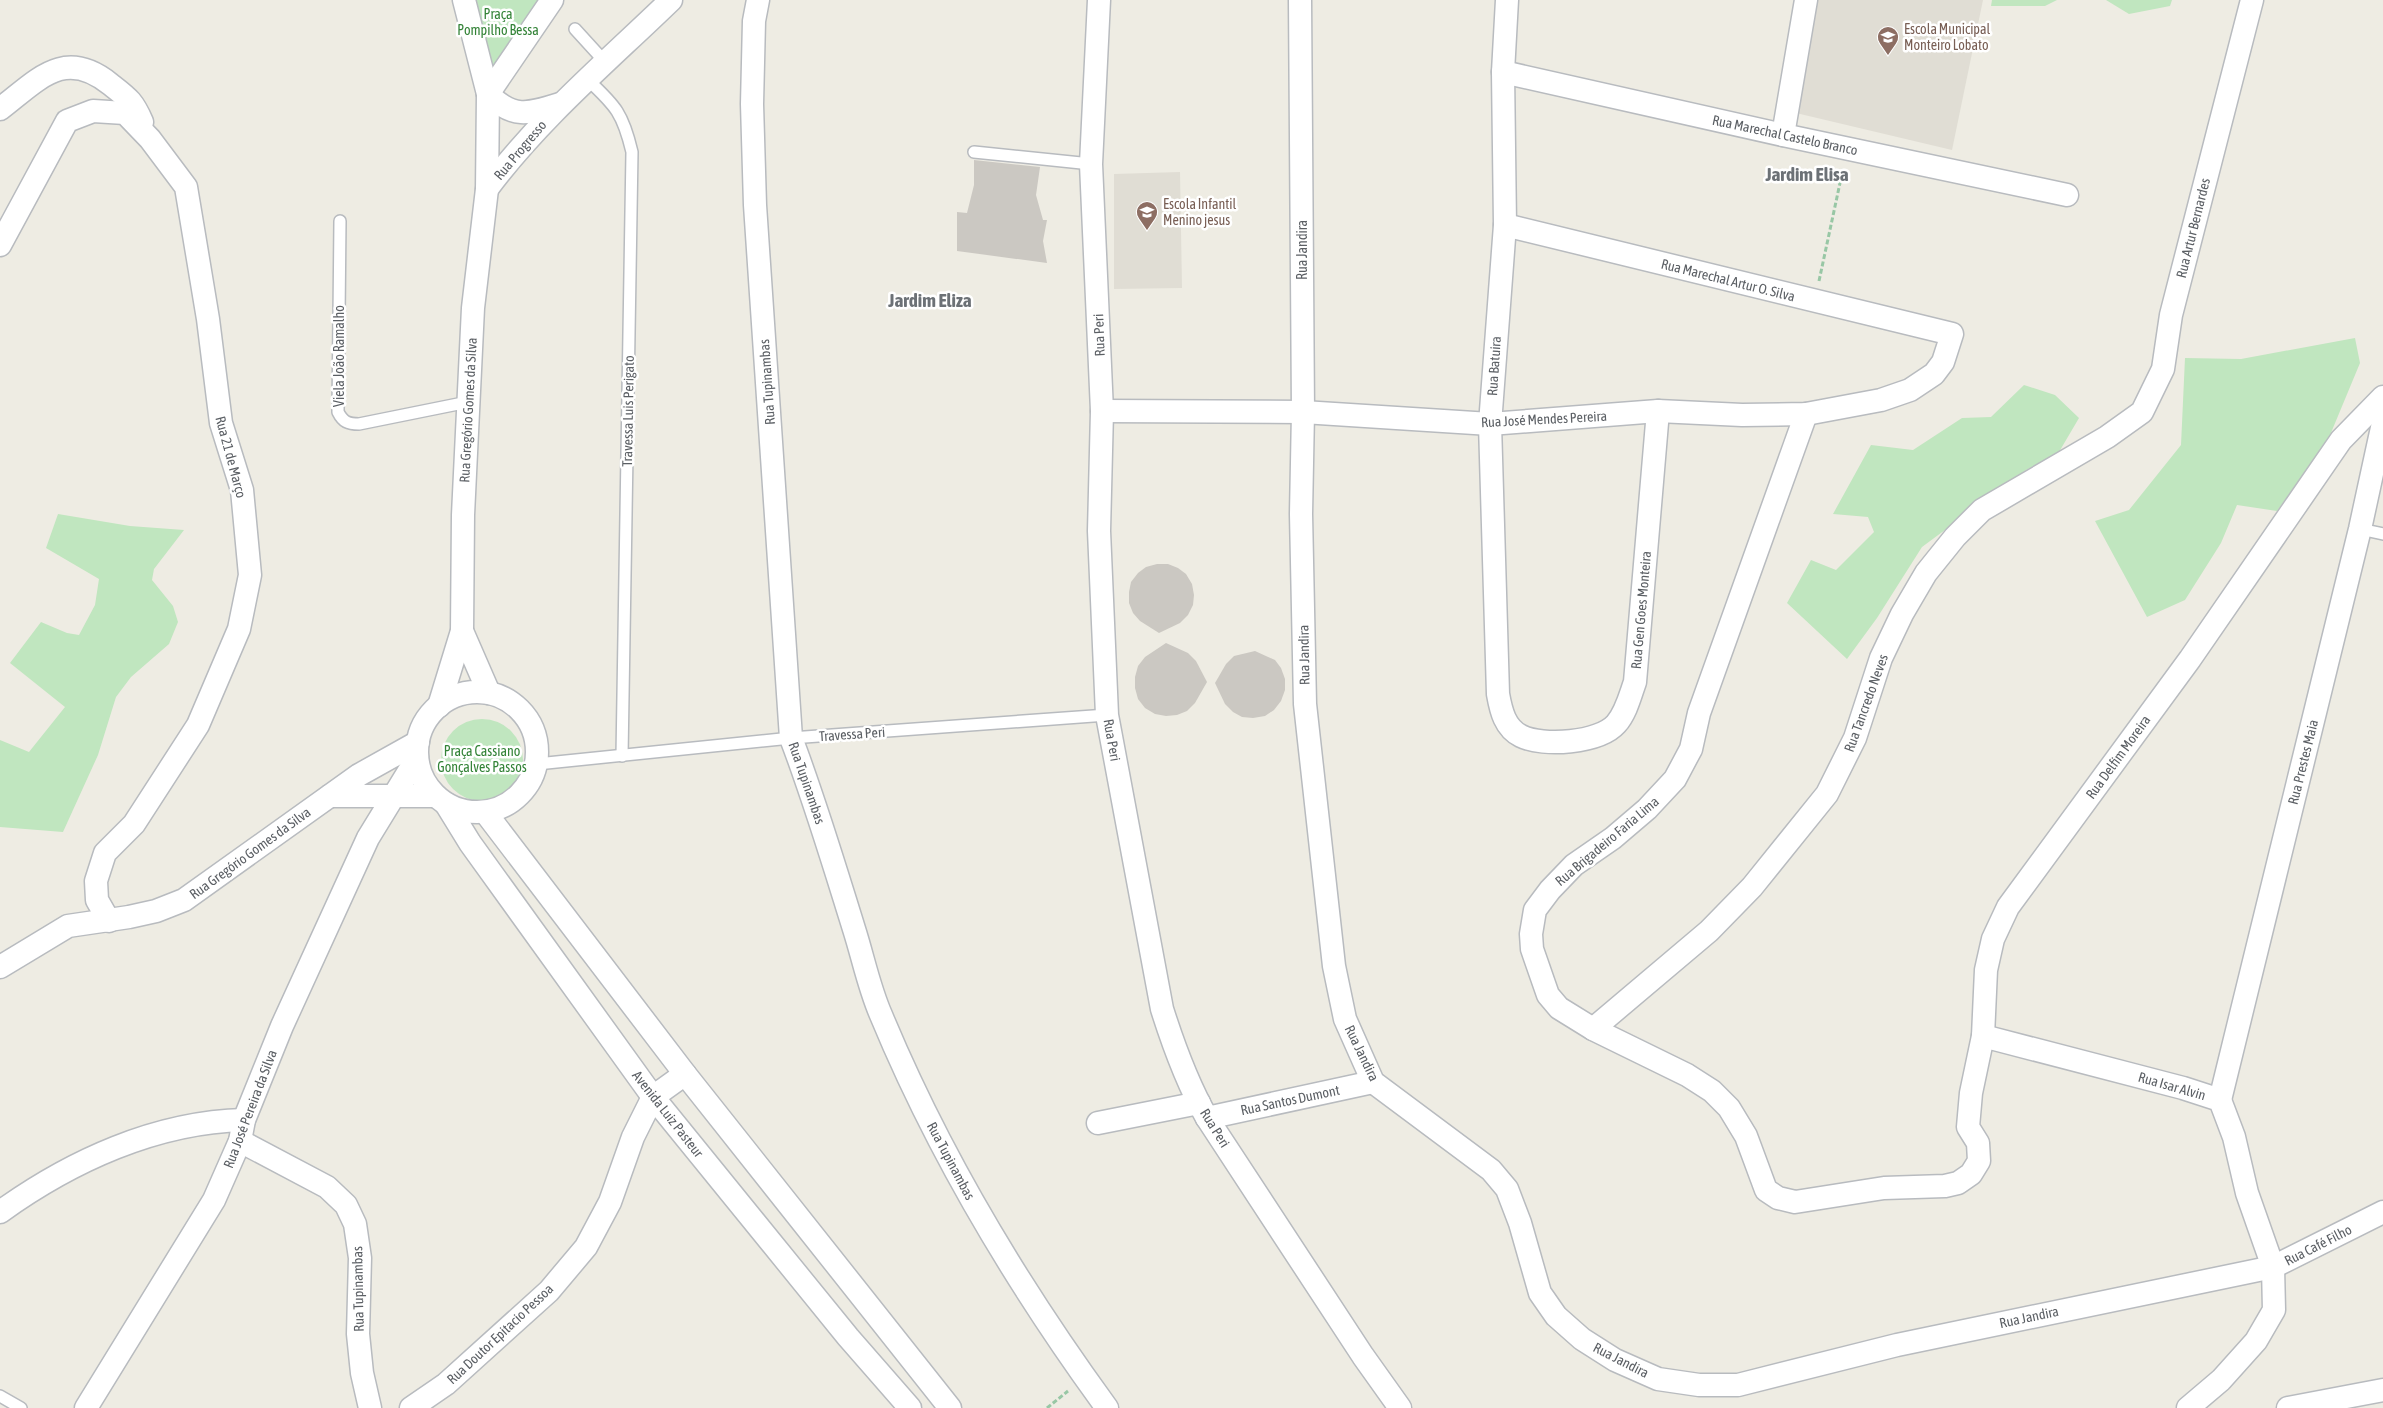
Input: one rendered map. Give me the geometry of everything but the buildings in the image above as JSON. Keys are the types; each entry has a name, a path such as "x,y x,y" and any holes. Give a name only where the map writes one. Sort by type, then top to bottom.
{"street":[{"name":"Rua Progresso","path":"464,0 488,94 486,189"},
{"path":"552,0 488,94 504,108 518,113 562,104"},
{"name":"Rua Progresso","path":"486,189 513,155 562,104 672,0"},
{"name":"Rua Tupinambas","path":"758,0 754,21 752,104 755,205 791,738 810,789 880,1013 903,1064 948,1157 995,1240 1085,1378 1107,1408"},
{"name":"Rua Peri","path":"1099,0 1091,164 1102,411 1099,531 1107,715 1162,1009 1177,1056 1203,1110 1363,1356 1400,1408"},
{"name":"Rua Jandira","path":"1300,0 1303,412 1301,514 1306,704 1334,966 1345,1020 1373,1082 1491,1170 1507,1189 1520,1223 1540,1293 1556,1316 1582,1340 1615,1360 1658,1379 1699,1386 1738,1384 1896,1345 2273,1267"},
{"name":"Rua Batuira","path":"1506,0 1503,72 1504,225 1490,424 1498,694 1501,712 1507,723 1521,736 1540,741"},
{"path":"1783,135 1806,0"},
{"name":"Rua Artur Bernardes","path":"2107,437 2142,412 2163,369 2171,315 2252,0"},
{"path":"0,109 46,75 70,66 101,77 134,103 150,139"},
{"name":"Rua Marechal Castelo Branco","path":"1503,72 1783,135 2067,194"},
{"name":"Rua 21 de Março","path":"0,245 68,121 93,111 125,113 150,139 186,186 208,319 221,423 242,490 250,575 239,630 198,725 134,824 105,853 96,881 97,900 109,920"},
{"name":"Rua Gregório Gomes da Silva","path":"439,706 462,631 462,515 473,308 486,189"},
{"name":"Rua Marechal Artur O. Silva","path":"1504,225 1952,334"},
{"name":"Rua José Mendes Pereira","path":"1102,411 1303,412 1490,424 1658,411 1742,415 1806,414 1881,400 1910,390 1934,374 1939,368 1943,362 1952,334"},
{"name":"Rua Delfim Moreira","path":"1979,1161 1978,1144 1968,1127 1971,1092 1983,1036 1986,970 1993,939 2008,907 2190,659 2341,440 2383,397"},
{"name":"Rua Gen Goes Monteira","path":"1540,741 1578,740 1598,735 1616,725 1630,698 1636,672 1658,411"},
{"name":"Rua Brigadeiro Faria Lima","path":"1806,414 1702,704 1691,749 1676,779 1647,809 1620,832 1574,865 1550,890 1535,910 1531,934 1532,949 1548,995 1559,1008 1593,1029 1687,1076 1712,1091 1734,1115 1746,1136 1766,1190 1778,1198 1795,1202 1884,1188 1945,1186 1958,1183 1971,1174 1979,1161"},
{"name":"Rua Prestes Maia","path":"2220,1100 2360,529 2383,423"},
{"name":"Rua Tancredo Neves","path":"1593,1029 1708,931 1746,894 1827,794 1855,738 1882,658 1902,614 1926,573 1955,537 1982,510 2107,437"},
{"name":"Rua Gregório Gomes da Silva","path":"462,631 489,693"},
{"path":"330,796 364,794 440,800 465,811 485,812 503,807 519,796 530,782 537,764 533,728 524,713 511,701 489,693 460,694 432,712 423,726 418,750 422,777 440,800"},
{"name":"Rua Gregório Gomes da Silva","path":"0,967 68,926 156,911 184,900 359,775 418,750"},
{"name":"Rua José Pereira da Silva","path":"86,1408 214,1200 290,1009 368,838 418,750"},
{"name":"Avenida Luiz Pasteur","path":"440,800 653,1097 848,1337 910,1408"},
{"path":"485,812 685,1074 950,1408"},
{"name":"Rua Isar Alvin","path":"1983,1036 2183,1088 2220,1100 2234,1137 2247,1193 2273,1267"},
{"name":"Rua Doutor Epitacio Pessoa","path":"411,1408 446,1384 549,1291 586,1247 610,1202 633,1137 653,1097 685,1074"},
{"name":"Rua Santos Dumont","path":"1098,1123 1203,1110 1373,1082"},
{"name":"Rua Tupinambas","path":"2,1205 79,1163 168,1129 212,1121 242,1130 327,1187 346,1205 355,1224 360,1258 358,1334 362,1373 370,1408"},
{"name":"Rua Café Filho","path":"2188,1408 2221,1380 2256,1341 2274,1310 2273,1267 2383,1212"},
{"path":"2288,1408 2354,1401 2383,1390"}],"lane":[{"path":"574,30 606,63"},
{"name":"Travessa Luis Perigato","path":"588,80 614,105 627,129 632,152 622,756"},
{"path":"974,152 1091,164"},
{"name":"Viela João Ramalho","path":"340,220 338,412 342,420 349,424 359,424 468,402"},
{"path":"2360,529 2383,534"},
{"name":"Travessa Peri","path":"537,764 791,738 1107,715"},
{"path":"0,1396 21,1408"}],"path":[{"path":"1815,301 1848,148"},
{"path":"1047,1408 1085,1378"}],"shaded area":[{"name":"Escola Municipal Monteiro Lobato","path":"1814,0 1983,0 1952,150 1796,113"},
{"name":"Escola Infantil Menino jesus","path":"1180,172 1182,288 1114,289 1114,174"}],"green space":[{"name":"Praça Pompilho Bessa","path":"470,0 539,0 488,76"},
{"path":"1992,0 2057,0 2045,6 1991,6"},
{"path":"2106,0 2172,0 2170,6 2129,14"},
{"path":"2355,338 2360,363 2328,440 2277,511 2237,505 2221,543 2185,600 2147,617 2095,521 2129,510 2181,445 2185,358 2241,359"},
{"path":"2024,385 2055,395 2079,418 2059,452 2026,470 1922,547 1877,618 1847,659 1787,603 1811,560 1836,570 1874,532 1868,517 1833,514 1871,445 1913,450 1962,418 1991,417"},
{"path":"58,514 130,526 184,530 154,569 152,580 173,606 178,622 169,644 131,677 116,697 98,755 63,832 0,827 0,740 29,752 65,707 10,663 41,622 67,633 79,635 95,605 99,579 46,548"},
{"name":"Praça Cassiano Gonçalves Passos","path":"482,719 498,723 511,731 519,744 523,760 519,776 511,789 498,797 482,801 466,797 453,789 445,776 441,760 445,744 453,731 466,723"}],"place":[{"name":"Escola Municipal Monteiro Lobato","path":"1888,56"},
{"name":"Escola Infantil Menino jesus","path":"1147,231"}],"district":[{"name":"Jardim Elisa","path":"1807,174"},
{"name":"Jardim Eliza","path":"930,300"}]}
